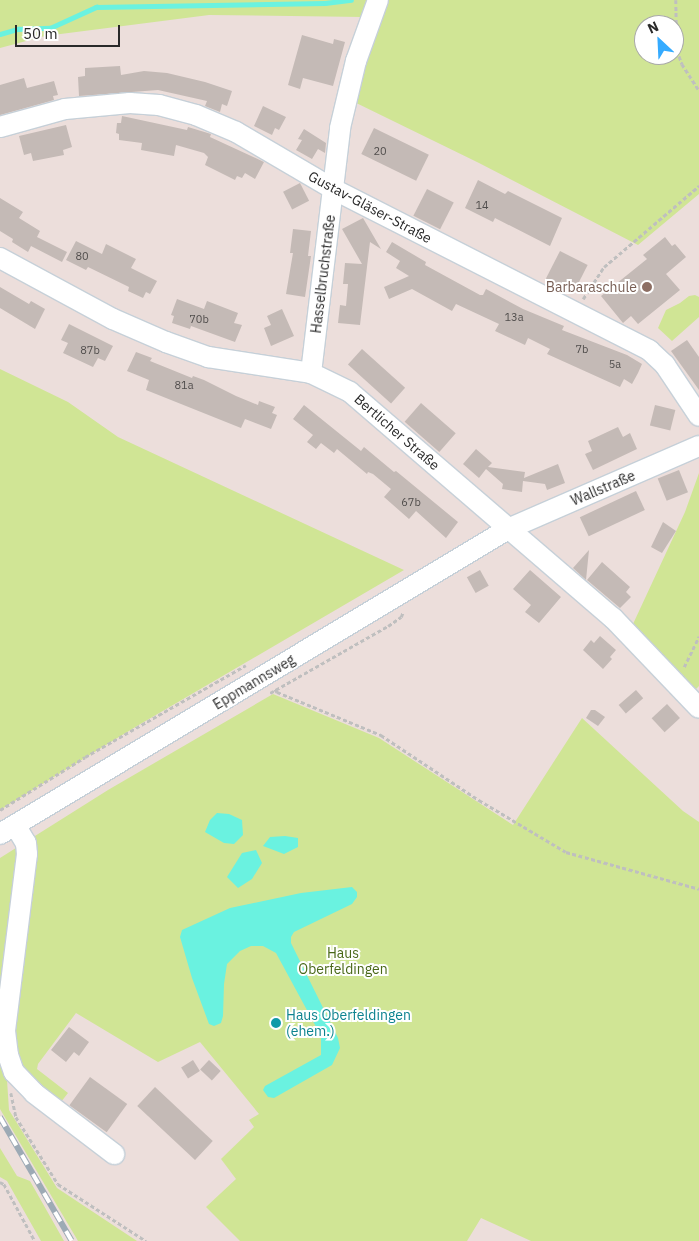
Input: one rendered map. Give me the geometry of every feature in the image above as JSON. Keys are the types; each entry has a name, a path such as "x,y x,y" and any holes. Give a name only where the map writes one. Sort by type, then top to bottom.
{"street":[{"name":"Hasselbruchstraße","path":"311,373 346,98 356,61 375,8"},
{"name":"Gustav-Gläser-Straße","path":"0,127 74,108 130,102 159,105 196,115 236,132 333,189 649,350 665,365 699,416"},
{"name":"Bertlicher Straße","path":"0,258 113,319 166,342 208,357 311,373 350,392 613,618 699,708"},
{"name":"Wallstraße","path":"508,529 699,446"},
{"name":"Eppmannsweg","path":"7,829 508,529"},
{"path":"7,829 26,843 28,854 5,1031 8,1055 14,1072 34,1093 114,1154"}],"path":[{"path":"676,0 678,50 682,64 699,90"},
{"path":"575,311 604,267 699,186"},
{"path":"674,682 681,676 686,661 699,636"},
{"path":"266,675 277,692 381,736 487,806 566,852 699,889"},
{"path":"14,1072 11,1095 16,1117 58,1184 146,1241"},
{"path":"0,1182 4,1184 35,1241"}],"green space":[{"path":"0,0 369,0 363,17 209,15 45,36 0,48"},
{"path":"378,0 699,0 699,194 638,245 479,163 346,98"},
{"path":"695,295 699,297 699,317 672,341 658,328 666,310 689,296"},
{"path":"0,369 68,402 118,437 404,570 137,726 0,810"},
{"path":"699,473 699,686 695,690 633,624 685,512"},
{"name":"Haus Oberfeldingen","path":"273,694 379,738 513,825 582,718 683,811 699,822 699,1241 531,1241 481,1218 467,1241 240,1241 206,1207 236,1179 221,1159 254,1127 249,1120 259,1114 200,1042 158,1062 76,1013 38,1064 37,1069 68,1093 57,1107 21,1072 7,1080 9,1110 57,1188 137,1241 78,1241 0,1109 0,858 108,790"},
{"path":"0,1148 17,1176 30,1181 64,1241 41,1241 7,1181 0,1177"}],"water":[{"path":"217,813 229,814 242,820 243,835 234,844 224,843 205,832 210,820"},
{"path":"285,836 298,838 298,847 284,854 263,846 270,837"},
{"path":"256,850 262,863 252,879 238,888 227,877 242,853"},
{"path":"352,887 357,892 357,897 352,904 294,932 291,937 291,943 338,1038 340,1048 332,1065 274,1098 268,1097 263,1090 265,1086 321,1055 321,1036 276,953 263,946 251,946 240,951 227,964 221,1023 214,1026 209,1024 192,978 180,937 182,930 230,908 301,893"}],"building":[{"path":"302,35 333,44 334,39 345,42 333,86 303,78 300,89 288,85"},
{"path":"120,66 121,75 144,71 167,73 232,91 227,106 222,104 220,112 205,106 207,101 158,90 79,96 78,77 85,76 85,68"},
{"path":"24,78 27,88 54,81 58,95 53,96 54,100 0,115 0,85"},
{"path":"263,106 286,117 279,130 275,128 272,135 254,126"},
{"path":"122,116 187,130 188,127 211,134 210,137 264,162 255,179 245,173 242,178 237,176 235,180 205,165 208,157 204,153 176,145 174,156 141,150 142,143 119,140 119,134 116,133 117,123 121,123"},
{"path":"66,125 72,147 63,150 64,155 33,161 31,153 24,155 19,136"},
{"path":"374,128 429,155 416,181 361,154"},
{"path":"304,129 326,143 325,153 318,149 312,159 296,150 302,140 298,139"},
{"path":"478,180 505,194 508,191 562,218 550,246 495,218 493,222 465,208"},
{"path":"300,183 309,201 292,209 283,192"},
{"path":"427,189 454,203 440,229 413,216"},
{"path":"0,198 23,212 19,218 40,231 37,237 67,252 62,262 31,246 28,252 12,242 13,239 0,231"},
{"path":"363,218 381,249 370,242 360,325 338,323 340,305 346,306 348,284 343,284 345,263 362,264 342,229"},
{"path":"293,229 311,231 308,256 311,256 305,297 286,294 293,253 290,253"},
{"path":"665,237 672,246 675,244 686,257 666,274 680,290 638,324 631,316 623,323 601,296 647,259 643,255"},
{"path":"76,241 102,254 106,244 136,259 131,268 157,281 150,294 146,292 143,298 128,291 129,287 88,267 86,270 66,260"},
{"path":"392,242 426,262 425,265 480,295 483,295 486,289 523,309 564,326 562,330 627,355 642,364 632,384 624,379 620,387 547,354 550,349 528,338 525,345 495,331 499,324 456,304 452,311 412,289 389,299 384,287 409,276 396,268 400,261 386,252"},
{"path":"560,251 588,265 574,293 546,279"},
{"path":"0,287 29,304 31,301 45,309 35,329 0,308"},
{"path":"177,299 204,309 207,301 238,313 234,323 242,325 235,342 191,326 190,329 172,323 174,316 171,315"},
{"path":"282,309 294,336 271,346 264,328 271,325 267,316"},
{"path":"69,324 113,346 105,361 98,358 93,367 63,353 68,343 61,340"},
{"path":"687,340 699,357 699,390 671,351"},
{"path":"362,349 405,388 391,403 348,365"},
{"path":"136,352 152,358 150,361 192,378 193,376 204,380 258,405 259,401 275,407 272,413 277,415 271,429 245,419 241,428 146,390 149,380 127,371"},
{"path":"421,403 456,433 439,452 405,422"},
{"path":"304,405 361,451 364,447 394,472 396,471 458,522 446,538 416,511 409,519 384,497 391,489 373,474 368,472 367,474 337,449 334,453 321,443 316,449 307,442 313,435 293,419"},
{"path":"655,405 675,410 670,430 650,425"},
{"path":"618,427 623,437 630,433 637,449 593,470 585,454 592,451 588,441"},
{"path":"476,449 492,463 488,467 525,472 524,478 558,464 565,483 547,490 545,484 523,481 522,492 502,489 503,484 486,469 479,478 463,464"},
{"path":"679,470 688,492 667,501 658,479"},
{"path":"636,491 645,510 589,536 580,517"},
{"path":"663,522 676,531 662,553 651,547"},
{"path":"589,550 586,580 573,568"},
{"path":"602,562 630,587 626,592 631,597 620,608 587,580"},
{"path":"480,570 489,586 476,593 467,577"},
{"path":"530,570 561,597 539,623 525,612 531,605 513,589"},
{"path":"600,636 616,650 610,657 612,659 603,669 583,650 591,640 594,643"},
{"path":"636,690 643,698 626,713 619,705"},
{"path":"667,704 680,718 665,732 652,718"},
{"path":"591,710 595,710 605,717 598,726 586,718"},
{"path":"69,1027 89,1042 79,1056 74,1052 66,1062 51,1050"},
{"path":"193,1060 200,1071 188,1078 181,1067"},
{"path":"209,1060 221,1071 212,1080 200,1070"},
{"path":"90,1077 127,1104 107,1132 69,1105"},
{"path":"155,1087 213,1141 195,1160 137,1106"}],"waterway":[{"path":"0,34 18,29 50,28 96,7 325,3 351,0"}],"railway":[{"path":"0,1117 72,1241"}],"place":[{"name":"Barbaraschule","path":"647,287"},
{"name":"Haus Oberfeldingen (ehem.)","path":"276,1023"}]}
